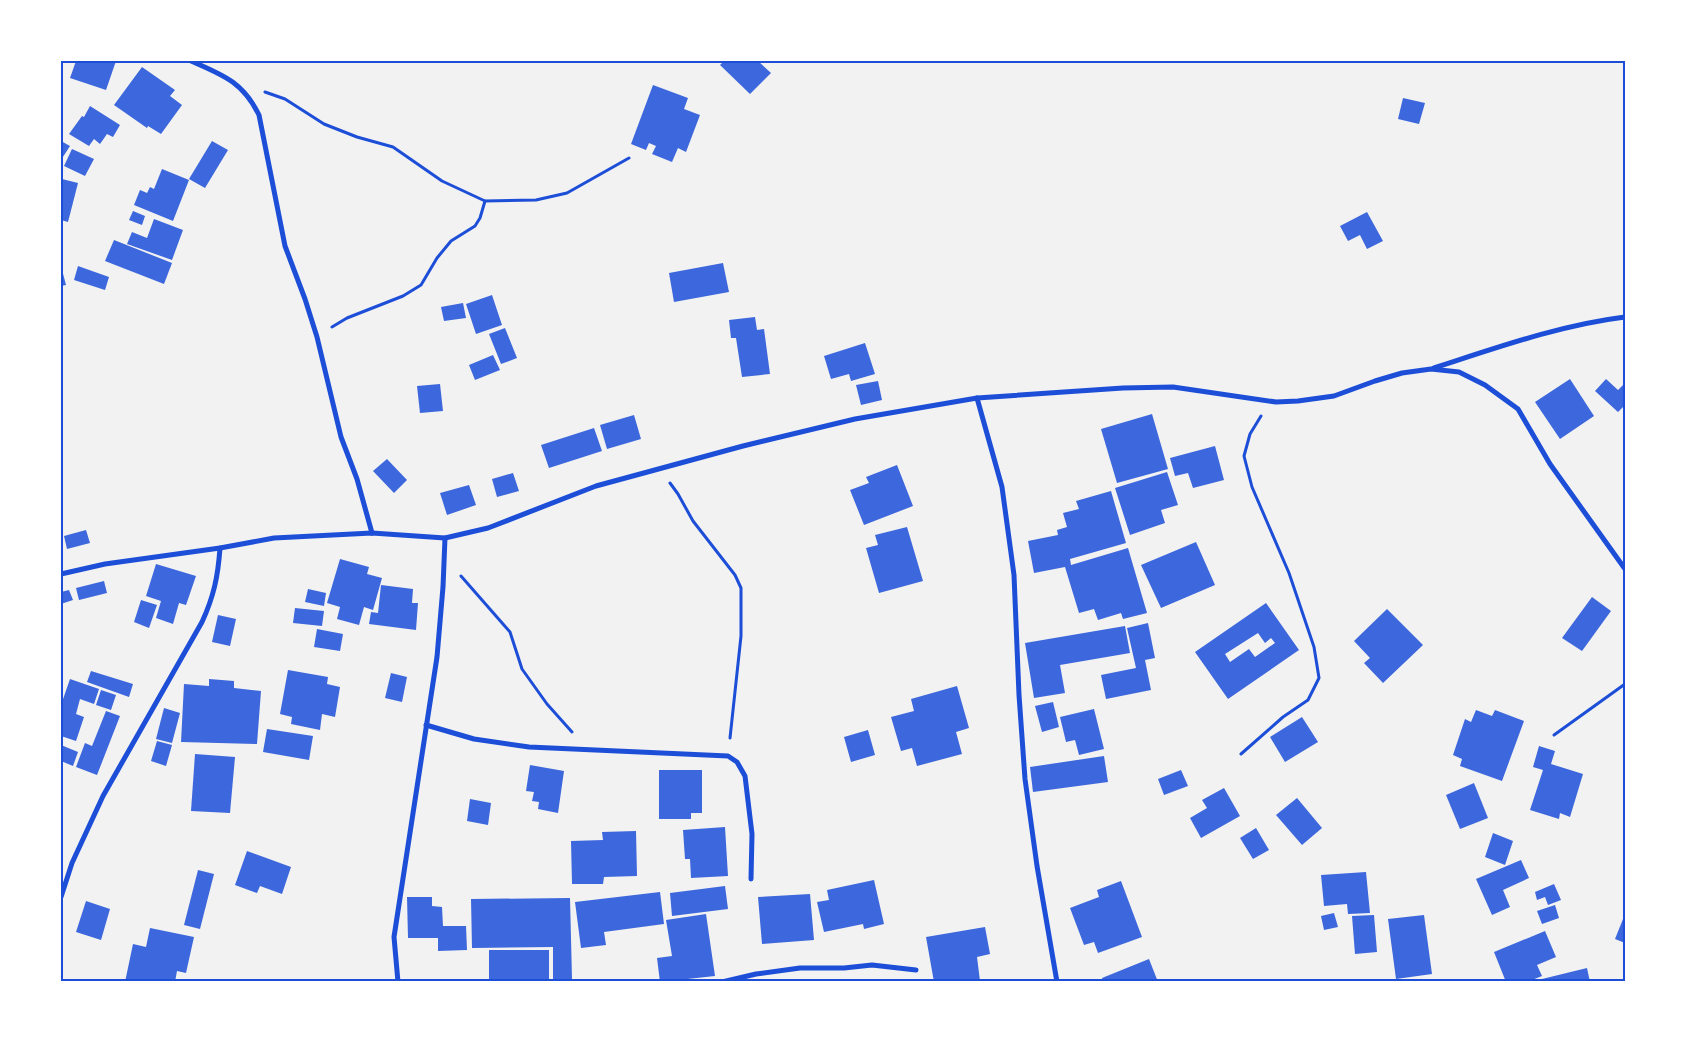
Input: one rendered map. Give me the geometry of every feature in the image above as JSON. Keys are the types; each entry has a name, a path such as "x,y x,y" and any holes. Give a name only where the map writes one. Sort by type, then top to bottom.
{"street":[{"path":"191,61 230,80 252,101 259,115 285,246 317,337 341,437 357,480 372,534"},
{"path":"61,574 105,564 220,548 274,538 372,534 445,538 488,528 596,486 658,468 855,419 977,398 1122,388 1173,387 1276,402 1334,396 1402,373 1431,369 1597,320 1625,317"},
{"path":"1431,369 1459,372 1484,385 1518,409 1550,464 1625,569"},
{"path":"977,398 1002,487 1014,575 1025,779 1057,982"},
{"path":"398,982 394,937 437,657 445,538"},
{"path":"61,897 72,864 103,796 211,603 218,578 220,548"},
{"path":"426,725 474,739 529,747 728,756 737,762 745,776 752,834 751,879"},
{"path":"722,982 756,974 800,968 844,968 872,965 916,970"}],"path":[{"path":"242,90 262,91 275,95 285,99 324,124 358,137 393,147 442,181 485,201 536,200 567,193 629,158"},
{"path":"317,337 347,318 403,296 421,285 437,258 451,241 475,226 480,218 485,201"},
{"path":"1241,754 1283,717 1308,700 1319,678 1314,647 1289,573 1252,487 1244,456 1250,434 1258,419 1276,402"},
{"path":"658,468 678,494 693,521 735,574 741,588 741,636 728,756"},
{"path":"444,558 510,632 522,669 532,684 587,750"},
{"path":"1554,735 1625,684"}],"building":[{"path":"76,61 116,61 106,90 70,78"},
{"path":"724,61 758,61 771,73 750,94 720,65"},
{"path":"142,67 175,90 170,96 182,105 161,134 148,126 147,128 114,105"},
{"path":"653,85 688,98 684,109 700,115 686,152 678,148 672,162 652,154 656,146 649,143 646,150 631,144"},
{"path":"1403,98 1425,103 1419,124 1398,119"},
{"path":"90,106 120,125 113,137 107,134 100,144 94,139 89,146 69,134 82,116 84,117"},
{"path":"61,141 70,146 61,160"},
{"path":"212,141 228,150 205,188 189,179"},
{"path":"72,149 94,159 85,176 64,166"},
{"path":"162,169 189,180 173,221 134,205 140,190 147,193 150,187 154,189"},
{"path":"62,179 78,183 68,222 61,220"},
{"path":"133,211 145,216 142,225 129,220"},
{"path":"1367,212 1383,241 1367,249 1360,235 1348,241 1340,226"},
{"path":"154,219 183,230 172,260 127,244 132,232 147,238"},
{"path":"114,240 172,263 164,284 105,261"},
{"path":"723,263 729,292 674,302 669,273"},
{"path":"61,266 66,285 61,286"},
{"path":"78,266 109,277 105,290 74,280"},
{"path":"492,295 502,325 476,334 466,304"},
{"path":"463,303 466,318 444,321 441,307"},
{"path":"755,317 757,330 764,329 770,374 742,377 736,338 731,338 729,320"},
{"path":"505,328 517,358 501,364 489,334"},
{"path":"865,343 875,374 851,381 849,374 831,379 824,356"},
{"path":"493,355 500,370 475,380 469,365"},
{"path":"1570,379 1594,416 1560,439 1535,402"},
{"path":"1606,379 1618,390 1625,383 1625,405 1618,412 1595,391"},
{"path":"878,381 882,400 861,405 856,385"},
{"path":"440,384 443,411 420,413 417,386"},
{"path":"1152,414 1168,469 1117,483 1101,429"},
{"path":"634,415 641,439 607,449 600,425"},
{"path":"594,428 602,451 549,468 541,445"},
{"path":"1215,446 1224,480 1193,488 1188,473 1175,476 1170,458"},
{"path":"387,459 407,480 394,493 373,471"},
{"path":"897,465 913,506 864,525 850,490 869,483 866,477"},
{"path":"1167,472 1178,505 1161,510 1165,523 1130,535 1115,488"},
{"path":"513,473 519,491 497,497 492,479"},
{"path":"469,485 476,505 447,515 440,493"},
{"path":"1111,491 1126,543 1070,559 1071,565 1128,548 1147,613 1123,619 1121,613 1098,620 1094,609 1079,613 1065,567 1034,573 1028,541 1058,535 1057,530 1067,527 1063,513 1079,509 1076,501"},
{"path":"907,527 923,581 879,593 866,548 878,545 875,535"},
{"path":"86,530 90,543 67,549 64,536"},
{"path":"1196,542 1215,585 1161,608 1141,565"},
{"path":"340,559 369,567 367,574 382,578 373,610 364,607 359,625 337,619 340,607 327,603"},
{"path":"156,564 196,576 186,605 179,603 173,624 156,618 161,601 146,596"},
{"path":"104,581 107,593 79,600 76,588"},
{"path":"381,585 413,589 412,603 418,603 416,630 369,624 371,612 378,613"},
{"path":"308,589 326,593 324,606 305,602"},
{"path":"69,590 73,600 61,604 61,592"},
{"path":"1592,597 1611,611 1582,651 1562,638"},
{"path":"141,600 157,605 149,628 134,622"},
{"path":"1266,603 1299,650 1228,699 1195,652","holes":["1258,633 1265,643 1271,638 1275,643 1255,657 1249,649 1230,662 1225,654"]},
{"path":"295,608 324,611 322,626 293,623"},
{"path":"1387,609 1423,645 1383,683 1364,663 1370,658 1354,641"},
{"path":"218,615 236,619 230,646 212,642"},
{"path":"1148,623 1155,658 1145,660 1151,690 1106,699 1101,675 1136,668 1127,628"},
{"path":"1125,626 1130,653 1060,665 1065,693 1034,698 1025,643"},
{"path":"317,629 343,634 340,651 314,647"},
{"path":"288,670 328,677 327,684 340,687 335,717 322,714 320,730 291,724 292,717 280,714"},
{"path":"91,671 133,684 129,697 87,682"},
{"path":"391,673 407,677 402,702 385,698"},
{"path":"70,679 99,689 94,704 80,699 76,714 84,717 76,741 61,736 61,705"},
{"path":"209,679 234,681 234,688 261,691 257,744 181,742 184,684 209,686"},
{"path":"957,686 969,728 956,732 962,754 917,766 912,748 901,751 891,717 914,711 911,699"},
{"path":"101,690 116,695 111,710 96,705"},
{"path":"1053,702 1059,727 1042,732 1035,706"},
{"path":"164,708 180,713 172,743 156,739"},
{"path":"1094,709 1104,749 1079,755 1075,740 1066,742 1060,717"},
{"path":"1476,710 1492,716 1495,710 1524,721 1502,781 1460,766 1462,759 1453,755 1465,719 1471,722"},
{"path":"106,711 120,716 97,775 76,767 85,743 92,746"},
{"path":"1302,717 1318,742 1285,762 1270,737"},
{"path":"267,729 313,736 309,760 263,752"},
{"path":"868,730 875,755 851,762 844,737"},
{"path":"157,741 172,745 166,766 151,761"},
{"path":"61,745 78,752 73,766 61,761"},
{"path":"1539,746 1555,751 1551,764 1583,774 1570,817 1560,813 1559,819 1530,810 1543,770 1533,767"},
{"path":"195,754 235,757 230,813 191,811"},
{"path":"1104,756 1108,782 1033,792 1030,767"},
{"path":"530,765 564,771 558,813 538,809 539,802 532,801 534,792 526,791"},
{"path":"659,770 702,770 702,813 691,813 691,819 659,819"},
{"path":"1181,770 1188,786 1164,795 1158,779"},
{"path":"1474,783 1488,818 1460,829 1446,795"},
{"path":"1224,788 1240,816 1201,838 1190,818 1207,808 1202,800"},
{"path":"1297,798 1322,828 1302,845 1276,815"},
{"path":"470,799 491,803 488,825 467,821"},
{"path":"725,827 728,876 691,878 690,859 685,859 683,830"},
{"path":"1256,828 1269,850 1253,859 1240,838"},
{"path":"636,831 637,876 604,877 603,884 572,884 571,841 603,840 602,832"},
{"path":"1493,833 1513,841 1505,865 1485,857"},
{"path":"247,851 291,867 282,894 260,886 257,893 235,885"},
{"path":"1521,860 1529,878 1503,890 1510,907 1492,915 1476,879"},
{"path":"198,870 214,874 200,929 184,925"},
{"path":"1366,872 1370,913 1348,914 1347,904 1324,906 1321,875"},
{"path":"874,880 884,924 864,929 863,924 824,932 817,902 829,900 827,890"},
{"path":"1121,881 1142,937 1098,953 1094,942 1084,945 1070,908 1099,897 1097,890"},
{"path":"1554,884 1561,900 1548,905 1545,897 1537,900 1535,892"},
{"path":"725,886 728,909 672,916 670,893"},
{"path":"660,892 664,924 604,932 606,945 581,948 575,902"},
{"path":"810,894 814,940 762,944 758,897"},
{"path":"407,897 432,897 432,906 442,907 443,926 466,926 467,950 438,951 438,938 408,938"},
{"path":"570,898 572,979 553,979 553,947 472,948 471,899"},
{"path":"86,901 110,909 101,940 76,932"},
{"path":"1555,905 1559,918 1542,924 1537,911"},
{"path":"1334,913 1338,927 1324,930 1321,916"},
{"path":"706,914 715,976 660,982 657,958 672,956 666,920"},
{"path":"1625,914 1625,943 1615,939"},
{"path":"1374,915 1377,952 1355,954 1352,916"},
{"path":"1424,915 1432,974 1396,979 1388,919"},
{"path":"985,927 990,954 977,957 980,981 951,982 951,980 934,982 926,937"},
{"path":"150,928 194,937 186,973 177,971 175,982 125,982 133,944 146,947"},
{"path":"1545,931 1556,957 1537,965 1542,976 1527,982 1506,982 1494,952"},
{"path":"489,950 549,950 549,982 489,982"},
{"path":"1149,959 1158,982 1103,982 1102,978"},
{"path":"1587,968 1590,982 1543,982 1542,979"}]}
